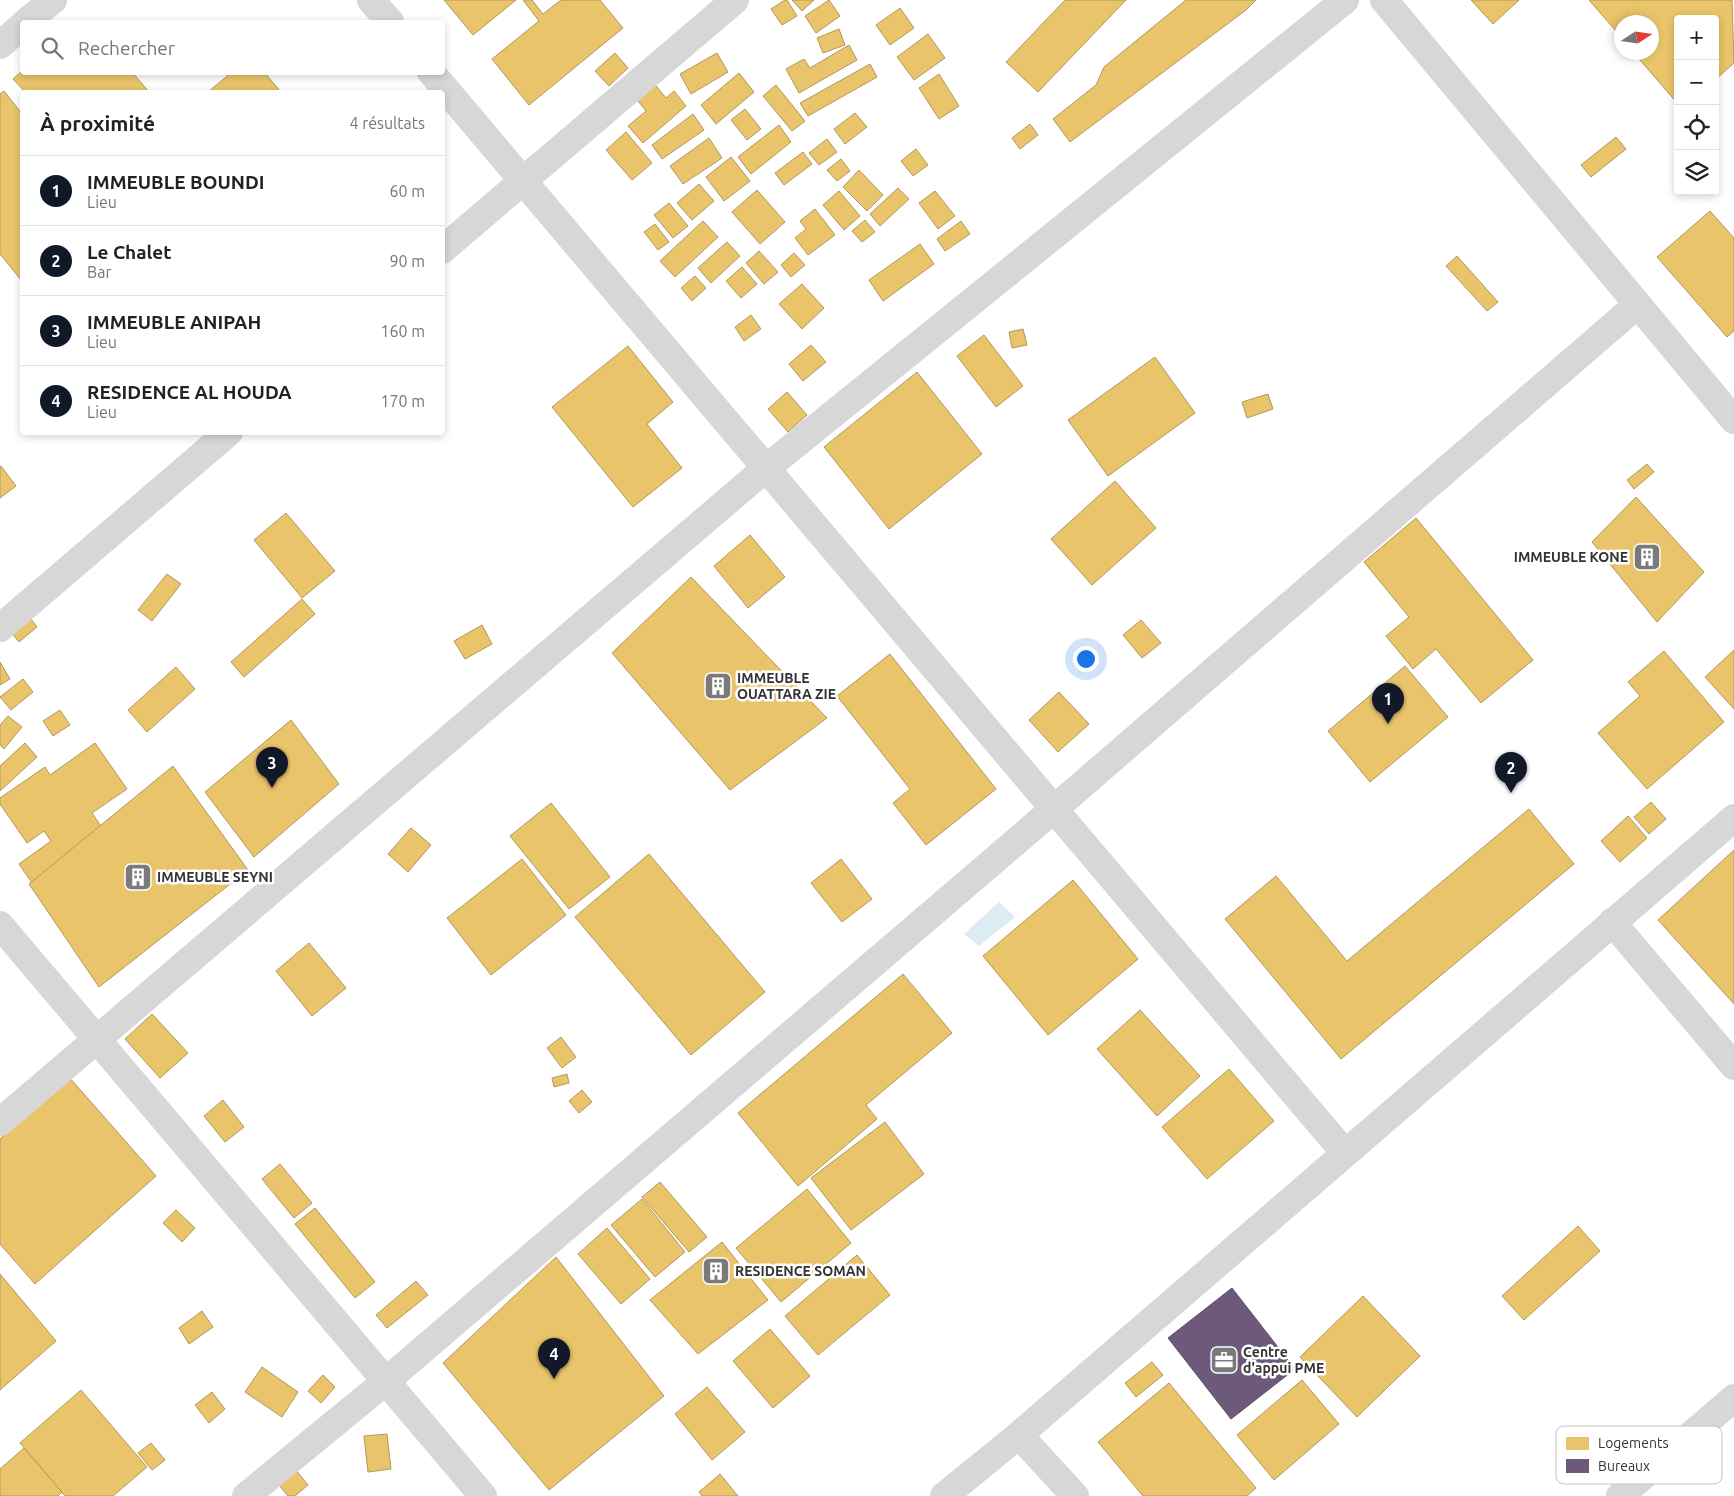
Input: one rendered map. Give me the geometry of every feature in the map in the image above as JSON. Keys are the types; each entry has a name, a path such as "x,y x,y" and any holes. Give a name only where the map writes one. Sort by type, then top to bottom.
{"street":[{"path":"28,20 53,0"},
{"path":"371,0 388,20"},
{"path":"445,247 735,0"},
{"path":"0,1122 765,469 1344,0"},
{"path":"1384,0 1734,420"},
{"path":"0,44 20,28"},
{"path":"433,75 1344,1152"},
{"path":"246,1496 385,1382 1054,809 1637,305"},
{"path":"0,628 225,435"},
{"path":"944,1496 1019,1434 1344,1152 1734,818"},
{"path":"1612,922 1734,1066"},
{"path":"0,925 483,1496"},
{"path":"1701,1426 1734,1398"},
{"path":"1019,1434 1075,1496"},
{"path":"1620,1496 1634,1484"}],"shaded area":[{"path":"999,902 1015,917 979,946 964,934"}],"building: Logements":[{"path":"444,0 516,0 473,35"},
{"path":"523,0 532,0 543,14 561,0 600,0 623,28 529,105 492,59 539,21"},
{"path":"787,0 797,16 782,25 771,9"},
{"path":"792,0 814,0 802,11"},
{"path":"829,0 840,16 816,33 805,16"},
{"path":"1065,0 1126,0 1038,92 1006,62"},
{"path":"1186,0 1256,0 1246,10 1070,142 1053,119 1096,85 1104,67"},
{"path":"1471,0 1519,0 1493,24"},
{"path":"1589,0 1732,0 1734,63 1719,76 1719,15 1674,15 1674,99 1640,60 1659,60 1659,15 1614,15 1614,29"},
{"path":"900,8 914,28 890,45 876,25"},
{"path":"839,29 845,45 823,53 817,38"},
{"path":"928,34 945,58 914,80 897,57"},
{"path":"849,45 857,60 799,93 786,69 804,59 810,68"},
{"path":"615,53 628,68 609,86 595,71"},
{"path":"717,53 728,72 691,94 680,74"},
{"path":"870,64 877,77 808,116 800,103"},
{"path":"20,73 20,75 135,75 147,90 23,90 13,79"},
{"path":"739,73 754,92 716,124 701,105"},
{"path":"939,74 959,106 939,119 919,88"},
{"path":"228,75 267,75 279,90 210,90"},
{"path":"652,81 666,98 674,91 686,106 643,143 628,126 646,111 635,97"},
{"path":"776,85 805,121 792,131 763,96"},
{"path":"4,91 20,111 20,279 0,254 0,94"},
{"path":"745,109 761,129 747,140 731,120"},
{"path":"855,113 867,127 845,144 834,129"},
{"path":"693,114 704,130 662,159 652,145"},
{"path":"1030,124 1038,135 1020,149 1012,138"},
{"path":"779,125 791,142 751,174 738,157"},
{"path":"626,132 652,163 632,180 606,150"},
{"path":"1616,137 1626,149 1591,177 1581,165"},
{"path":"709,138 722,158 683,184 670,166"},
{"path":"827,139 837,152 819,165 809,153"},
{"path":"916,149 928,165 913,176 901,161"},
{"path":"803,152 812,164 784,185 775,173"},
{"path":"731,157 750,181 724,201 706,177"},
{"path":"841,159 850,171 837,181 827,170"},
{"path":"859,170 883,195 867,211 843,187"},
{"path":"699,184 714,201 692,220 677,203"},
{"path":"898,188 909,199 880,226 870,214"},
{"path":"757,190 785,222 760,244 732,212"},
{"path":"839,191 860,216 844,230 823,205"},
{"path":"935,191 955,216 938,229 919,203"},
{"path":"669,203 688,226 673,238 654,215"},
{"path":"815,209 835,235 808,255 795,238 806,229 800,221"},
{"path":"1710,211 1734,238 1734,331 1727,337 1657,257"},
{"path":"865,220 875,232 862,242 852,231"},
{"path":"703,221 718,237 675,277 660,261"},
{"path":"961,221 970,234 945,251 937,239"},
{"path":"655,224 669,242 658,250 644,232"},
{"path":"727,242 740,256 711,283 698,268"},
{"path":"920,244 934,264 883,301 869,280"},
{"path":"759,251 778,272 764,284 746,263"},
{"path":"794,253 805,265 791,277 781,265"},
{"path":"1457,256 1498,302 1487,311 1446,266"},
{"path":"742,267 757,284 741,298 726,281"},
{"path":"695,276 706,288 692,301 681,288"},
{"path":"802,284 824,308 802,329 779,304"},
{"path":"751,315 761,329 744,341 735,327"},
{"path":"1023,329 1027,345 1012,348 1009,332"},
{"path":"984,335 1023,386 996,407 957,356"},
{"path":"811,345 826,362 803,381 789,364"},
{"path":"628,346 673,402 647,424 682,468 633,507 552,407"},
{"path":"1155,357 1195,413 1108,476 1068,420"},
{"path":"917,372 982,454 889,529 824,447"},
{"path":"787,392 807,415 788,432 768,409"},
{"path":"1268,394 1273,409 1247,418 1242,402"},
{"path":"1647,464 1654,472 1634,489 1627,480"},
{"path":"0,467 16,486 0,498"},
{"path":"1115,481 1156,528 1092,585 1051,539"},
{"name":"IMMEUBLE KONE","path":"1636,497 1704,572 1657,622 1592,542"},
{"path":"286,513 335,571 302,598 254,540"},
{"path":"1416,518 1533,660 1481,703 1436,649 1413,669 1386,636 1409,617 1364,562"},
{"path":"750,535 785,577 748,608 714,566"},
{"path":"167,574 181,584 152,621 138,610"},
{"name":"IMMEUBLE OUATTARA ZIE","path":"691,577 827,718 730,790 612,653"},
{"path":"302,599 315,614 244,677 231,662"},
{"path":"24,610 37,627 19,642 5,625"},
{"path":"1141,620 1161,643 1142,658 1123,635"},
{"path":"482,625 492,644 465,659 454,641"},
{"path":"1734,650 1734,709 1705,677"},
{"path":"1664,651 1724,722 1647,789 1598,733 1640,696 1628,682"},
{"path":"890,654 996,789 926,845 893,803 910,789 837,696"},
{"path":"0,662 10,679 0,685"},
{"path":"1405,666 1448,717 1370,782 1328,731"},
{"path":"176,667 195,689 147,732 128,710"},
{"path":"23,679 33,692 11,710 0,697"},
{"path":"1059,692 1089,724 1058,752 1029,720"},
{"path":"60,710 70,725 53,736 43,721"},
{"path":"8,716 22,727 4,749 0,745 0,725"},
{"path":"291,720 339,784 254,857 205,792"},
{"path":"25,743 37,757 0,791 0,766"},
{"path":"95,743 127,789 92,813 105,832 32,883 19,864 51,841 44,831 27,843 0,804 0,798 45,767 50,775"},
{"name":"IMMEUBLE SEYNI","path":"173,766 248,870 99,987 29,884"},
{"path":"1651,802 1666,819 1649,834 1634,817"},
{"path":"551,803 610,877 569,909 510,836"},
{"path":"1529,809 1574,864 1341,1059 1225,919 1276,876 1347,961"},
{"path":"1628,816 1647,838 1620,862 1601,841"},
{"path":"411,828 431,845 408,872 388,854"},
{"path":"1734,850 1734,1004 1658,920"},
{"path":"649,854 765,992 691,1055 575,917"},
{"path":"522,859 566,915 491,975 447,918"},
{"path":"841,859 872,899 842,922 811,883"},
{"path":"1073,880 1138,959 1048,1035 983,956"},
{"path":"309,943 346,988 312,1016 276,971"},
{"path":"903,974 952,1033 866,1105 877,1119 798,1186 738,1113"},
{"path":"1140,1010 1200,1076 1157,1116 1097,1049"},
{"path":"152,1014 188,1053 160,1078 125,1039"},
{"path":"561,1037 576,1057 562,1068 547,1048"},
{"path":"1229,1069 1274,1121 1207,1179 1162,1127"},
{"path":"567,1074 569,1083 554,1087 552,1078"},
{"path":"69,1077 156,1176 35,1284 0,1244 0,1139"},
{"path":"582,1090 592,1102 579,1113 569,1101"},
{"path":"223,1100 244,1127 225,1142 204,1116"},
{"path":"885,1122 924,1174 851,1230 811,1178"},
{"path":"280,1164 312,1203 294,1218 262,1179"},
{"path":"660,1182 707,1237 689,1252 642,1197"},
{"path":"807,1189 851,1243 781,1302 736,1248"},
{"path":"642,1199 685,1252 655,1277 611,1225"},
{"path":"315,1208 375,1282 355,1298 295,1224"},
{"path":"176,1210 195,1228 182,1242 163,1223"},
{"path":"1578,1226 1600,1251 1524,1320 1502,1296"},
{"path":"607,1228 650,1279 621,1304 578,1254"},
{"name":"RESIDENCE SOMAN","path":"722,1242 768,1300 698,1354 650,1300"},
{"path":"857,1255 890,1295 818,1355 785,1316"},
{"path":"556,1257 664,1396 549,1490 443,1363"},
{"path":"0,1274 56,1341 0,1390"},
{"path":"416,1281 428,1295 387,1328 376,1315"},
{"path":"1363,1296 1420,1356 1357,1417 1300,1357"},
{"path":"202,1311 213,1327 189,1344 179,1328"},
{"path":"770,1329 810,1376 773,1408 733,1361"},
{"path":"1152,1362 1163,1375 1136,1397 1125,1383"},
{"path":"262,1367 298,1392 282,1417 245,1392"},
{"path":"323,1375 335,1387 321,1403 308,1391"},
{"path":"1302,1380 1339,1424 1274,1480 1237,1435"},
{"path":"1169,1383 1256,1488 1247,1496 1143,1496 1098,1442"},
{"path":"707,1387 745,1432 712,1460 675,1414"},
{"path":"81,1390 147,1467 113,1496 65,1496 20,1443"},
{"path":"212,1392 225,1409 209,1423 195,1405"},
{"path":"387,1434 391,1469 368,1472 364,1436"},
{"path":"151,1443 165,1460 152,1470 138,1453"},
{"path":"24,1448 62,1492 58,1496 0,1496 0,1469"},
{"path":"294,1468 308,1485 295,1496 288,1496 277,1483"},
{"path":"720,1474 738,1496 702,1496 699,1492"}],"building: Bureaux":[{"path":"1232,1288 1295,1369 1231,1419 1168,1338"}],"place":[{"name":"IMMEUBLE KONE","path":"1647,557"},
{"name":"IMMEUBLE OUATTARA ZIE","path":"718,686"},
{"name":"IMMEUBLE BOUNDI","path":"1388,724"},
{"name":"IMMEUBLE ANIPAH","path":"272,788"},
{"name":"Le Chalet","path":"1511,793"},
{"name":"IMMEUBLE SEYNI","path":"138,877"},
{"name":"RESIDENCE SOMAN","path":"716,1271"},
{"name":"Centre d'appui PME","path":"1224,1360"},
{"name":"RESIDENCE AL HOUDA","path":"554,1379"}]}
